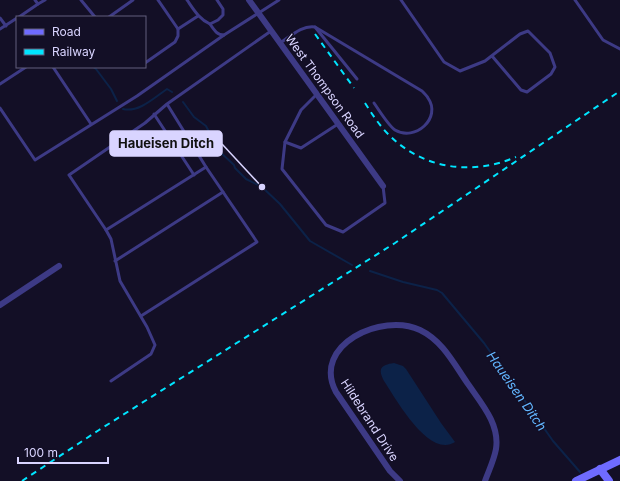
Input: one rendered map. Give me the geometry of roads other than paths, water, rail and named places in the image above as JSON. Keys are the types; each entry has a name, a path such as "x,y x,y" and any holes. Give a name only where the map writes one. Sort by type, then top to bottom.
{"main road":[{"path":"576,481 620,460"},
{"path":"600,469 609,481"}],"street":[{"name":"West Thompson Road","path":"249,0 383,186"},
{"path":"0,305 59,266"},
{"name":"Hildebrand Drive","path":"400,481 390,471 336,392 332,382 331,368 335,355 344,344 360,334 376,327 394,324 407,325 419,330 430,336 445,350 486,411 493,425 496,436 496,448 485,481"}],"lane":[{"path":"35,0 38,4"},
{"path":"21,16 45,0"},
{"path":"81,0 94,16"},
{"path":"110,16 133,0"},
{"path":"146,62 175,42 178,36 178,29 158,0"},
{"path":"187,0 203,21 210,24 219,35 224,35"},
{"path":"210,24 224,15 223,9 217,0"},
{"path":"0,108 35,160 138,96 224,35 279,0"},
{"path":"401,0 444,62 460,71 485,61 520,34 528,31 550,53 555,67 551,74 527,92 521,90 492,56"},
{"path":"575,0 603,40 620,49"},
{"path":"178,29 198,16"},
{"path":"0,18 6,26"},
{"path":"0,29 16,19"},
{"path":"280,43 308,26 315,27 422,91 429,99 432,109 430,118 425,126 417,132 409,134 399,132 394,129 374,103"},
{"path":"315,27 357,79"},
{"path":"111,381 151,354 154,345 148,327 120,281 111,239 69,175 271,31"},
{"path":"0,84 24,68"},
{"path":"53,68 91,124"},
{"path":"317,94 301,110 285,142 282,169 326,225 344,232 385,203 383,186"},
{"path":"141,316 257,242 206,167 167,104"},
{"path":"154,114 194,175"},
{"path":"285,142 301,148 338,124"},
{"path":"106,230 206,167"},
{"path":"116,260 223,192"}],"water":[{"path":"394,363 403,366 406,369 455,442 445,445 435,442 424,435 414,425 384,381 381,373 383,366"}],"waterway":[{"name":"Haueisen Ditch","path":"94,68 111,89 117,101"},
{"name":"Haueisen Ditch","path":"123,109 129,110 141,107 167,89 172,92"},
{"name":"Haueisen Ditch","path":"183,102 194,117 206,126 219,151 246,179 262,187 280,204 310,241 352,265"},
{"name":"Haueisen Ditch","path":"370,271 403,282 437,290 442,293 484,343 553,441 580,472"}],"railway":[{"path":"315,34 354,88"},
{"path":"22,481 99,430 395,243 620,91"},
{"path":"365,103 389,135 402,146 433,162 449,166 482,166 499,163 516,157"}],"place":[{"name":"Haueisen Ditch","path":"262,187"}]}
